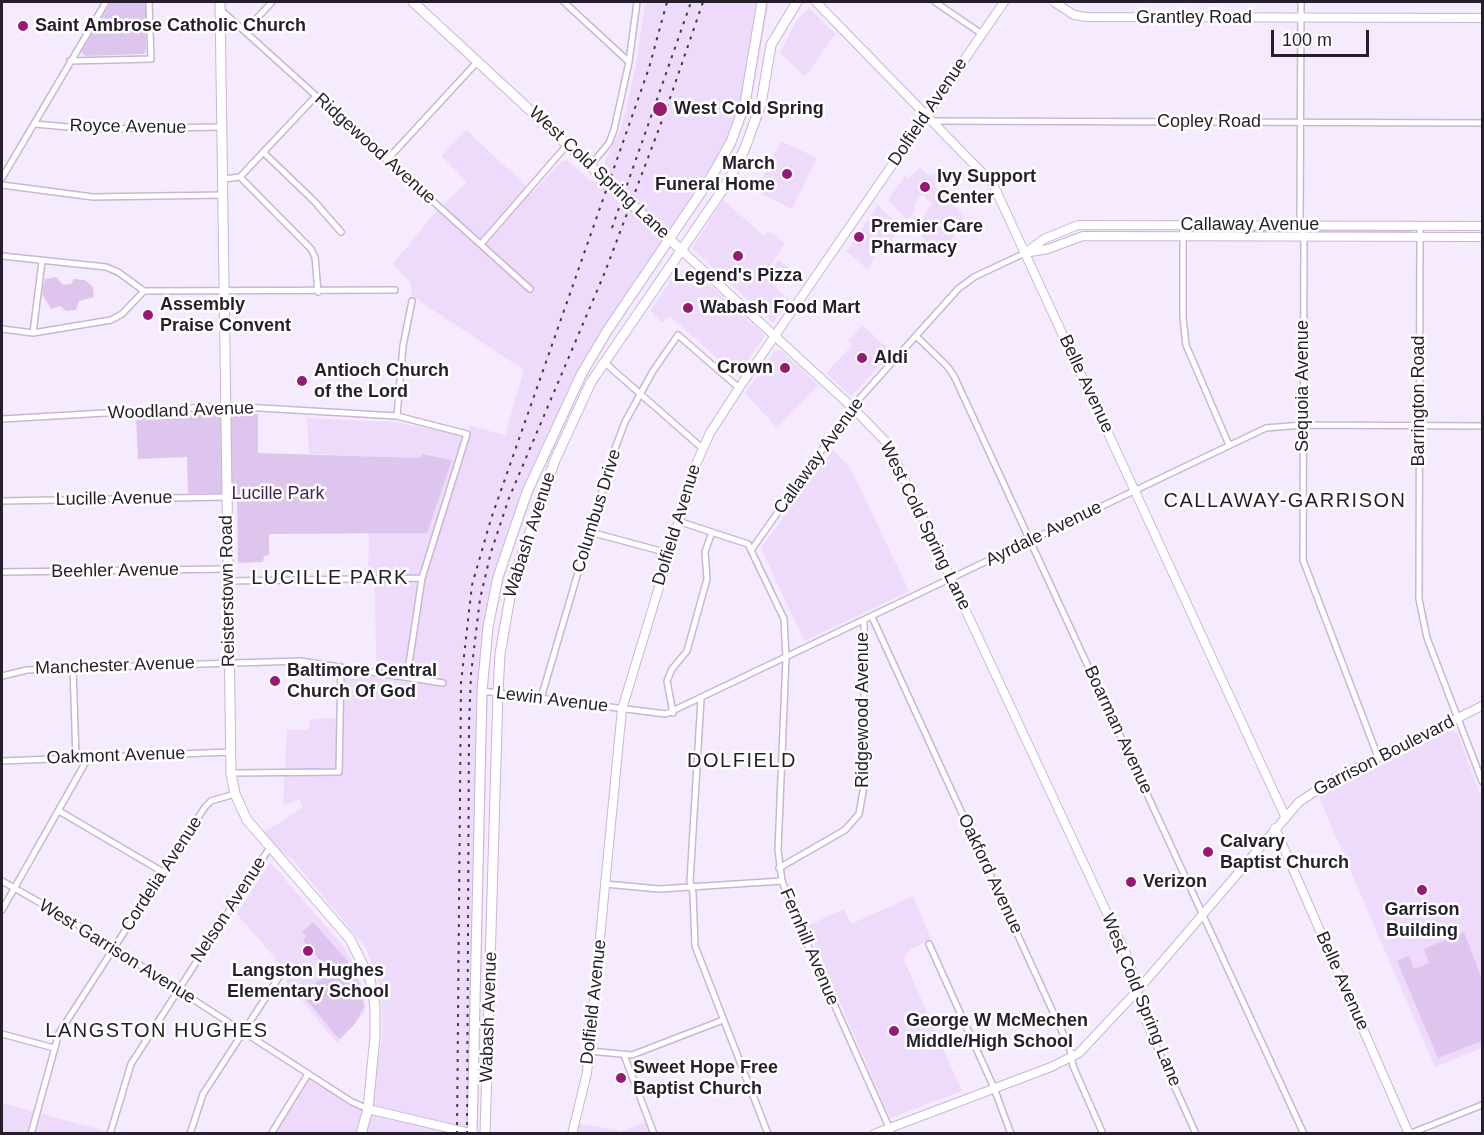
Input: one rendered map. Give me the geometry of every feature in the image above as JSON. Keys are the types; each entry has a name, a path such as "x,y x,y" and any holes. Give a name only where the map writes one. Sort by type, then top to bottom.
{"main road":[{"name":"West Cold Spring Lane","path":"413,2 681,249"},
{"name":"Wabash Avenue","path":"473,1133 482,691 488,627 498,578 516,522 543,455 592,356 723,158 738,126 752,75 762,2"},
{"name":"Wabash Avenue","path":"485,1134 498,693 507,608 520,555 568,429 604,362 728,182 745,148 760,104 771,45 797,2"},
{"name":"Reisterstown Road","path":"220,5 231,773 235,794 247,820 350,939 370,979 375,1021 368,1109 361,1134"},
{"path":"477,895 492,896"}],"street":[{"path":"2,178 106,2"},
{"path":"70,61 151,59 149,2"},
{"path":"245,31 272,2"},
{"path":"564,2 629,62"},
{"path":"590,166 609,143 613,133 629,62 636,2"},
{"name":"Belle Avenue","path":"816,2 935,121 993,184 1285,816"},
{"path":"935,2 982,34"},
{"name":"Dolfield Avenue","path":"572,1134 585,1084 590,1051 622,709 702,448 774,335 1004,2"},
{"name":"Grantley Road","path":"1054,2 1074,15 1087,17 1482,18"},
{"name":"Sequoia Avenue","path":"1301,2 1300,225 1304,236 1303,560 1378,757"},
{"name":"Ridgewood Avenue","path":"220,5 245,31 386,161 530,289"},
{"path":"386,161 478,60"},
{"path":"223,179 240,177 316,96"},
{"name":"Copley Road","path":"935,121 1482,123"},
{"name":"Royce Avenue","path":"34,124 90,129 222,128"},
{"path":"482,244 567,145"},
{"path":"263,152 314,201 341,232"},
{"path":"240,177 311,249 315,257 318,292"},
{"path":"2,185 93,197 223,195"},
{"path":"1078,225 1083,236"},
{"name":"Callaway Avenue","path":"752,549 852,406 916,336 965,284 1025,253 1044,239 1078,225 1482,226"},
{"path":"1183,225 1183,318 1186,345 1229,445"},
{"name":"Barrington Road","path":"1420,225 1418,584 1421,611 1427,638 1482,781"},
{"name":"Callaway Avenue","path":"1025,253 1048,249 1083,236 1482,237"},
{"name":"West Cold Spring Lane","path":"681,249 876,429 894,455 1130,963 1146,1023 1196,1134"},
{"path":"2,256 112,268 144,291 395,290"},
{"path":"33,333 42,261"},
{"path":"2,329 33,333 111,320 128,309 144,291"},
{"path":"397,416 403,346 412,301"},
{"name":"Columbus Drive","path":"541,698 613,454 640,392 678,335 739,388"},
{"name":"Boarman Avenue","path":"916,336 951,370 1304,1134"},
{"path":"604,362 702,448"},
{"name":"Woodland Avenue","path":"2,419 226,406 397,416 467,434 422,578"},
{"name":"Ayrdale Avenue","path":"622,709 660,715 673,713 1271,426 1482,426"},
{"name":"Lucille Avenue","path":"2,501 227,497"},
{"path":"678,521 743,541 752,549"},
{"path":"590,532 668,553"},
{"path":"673,713 667,681 672,669 687,651 707,579 705,552 712,532"},
{"name":"Fernhill Avenue","path":"752,549 784,619 786,658 779,868 782,882 890,1131"},
{"name":"Beehler Avenue","path":"2,572 228,569"},
{"path":"228,581 422,578 407,677"},
{"name":"Oakford Avenue","path":"872,617 1072,1057 1073,1066 1103,1134"},
{"name":"Ridgewood Avenue","path":"779,868 845,830 859,814 863,797 864,621"},
{"path":"229,662 300,661 443,683"},
{"name":"Manchester Avenue","path":"2,676 27,670 229,662"},
{"path":"231,773 339,772 340,667"},
{"path":"73,668 76,759"},
{"name":"Lewin Avenue","path":"482,691 622,709"},
{"path":"701,699 691,887 695,946 768,1134"},
{"name":"Garrison Boulevard","path":"874,1134 890,1131 1072,1057 1087,1046 1138,990 1285,816 1316,789 1482,706"},
{"name":"Oakmont Avenue","path":"2,761 230,752"},
{"path":"2,910 88,758"},
{"name":"Cordelia Avenue","path":"31,1134 59,1033 208,804 235,794"},
{"path":"59,811 163,872"},
{"name":"Belle Avenue","path":"1275,828 1409,1134"},
{"name":"Nelson Avenue","path":"110,1134 128,1069 270,847"},
{"name":"West Garrison Avenue","path":"2,881 114,948 308,1074 368,1109 473,1133"},
{"path":"605,884 644,889 782,882"},
{"path":"929,944 994,1089 1011,1134"},
{"path":"190,1134 203,1094 279,977"},
{"path":"590,1051 632,1055 723,1020"},
{"path":"2,1034 54,1048"},
{"path":"624,1055 654,1134"},
{"path":"271,1134 308,1074"},
{"path":"1409,1134 1482,1105"}],"shaded area":[{"path":"645,2 769,2 751,105 736,145 717,179 612,334 586,378 533,494 504,579 493,628 488,691 478,1133 273,1133 309,1074 368,1109 382,1039 383,1020 380,988 366,948 292,859 259,836 303,807 299,800 283,805 287,730 309,730 310,719 340,718 340,667 376,672 375,579 368,578 369,533 427,532 452,460 422,454 420,458 309,454 307,418 395,422 467,436 471,426 505,435 524,370 412,296 410,282 393,264 432,216 467,182 441,156 466,130 533,192 561,162 566,160 595,183 622,126 636,65"},
{"path":"809,8 835,34 805,77 780,53 796,22"},
{"path":"781,141 817,158 792,209 756,191"},
{"path":"920,167 928,175 933,176 936,171 941,176 935,186 965,217 942,256 915,229 932,204 922,194 913,206 916,210 907,220 888,200 905,176 908,179"},
{"path":"723,200 764,236 768,230 785,244 763,276 789,299 773,323 692,248"},
{"path":"878,205 900,227 891,241 887,238 867,269 847,251"},
{"path":"778,260 791,269 780,285 768,276"},
{"path":"691,268 763,334 764,337 737,376 670,316 662,323 650,311 677,272"},
{"name":"Aldi","path":"863,325 892,353 851,396 826,373 852,345 848,341"},
{"path":"780,350 818,385 777,428 745,393 775,351"},
{"path":"833,450 851,469 909,591 804,641 761,548"},
{"path":"1450,730 1457,733 1482,799 1482,1048 1435,1067 1319,797"},
{"name":"Langston Hughes Elementary School","path":"270,862 343,946 356,968 364,995 365,1013 337,1043 286,981 287,972 237,914"},
{"name":"George W McMechen Middle/High School","path":"913,896 931,939 912,949 903,958 962,1091 890,1118 807,926 844,909 851,924"},
{"path":"2,1103 112,1133 2,1133"},
{"path":"649,1121 654,1134 572,1134 575,1123 618,1130 618,1132"}],"green space":[{"path":"111,2 146,2 146,52 143,54 85,56 81,52"},
{"path":"1287,228 1286,233 1191,234 1191,229"},
{"path":"1312,229 1410,229 1412,231 1411,234 1311,233"},
{"path":"56,277 63,285 71,284 74,279 85,280 93,287 94,297 79,301 76,310 66,311 60,306 51,309 42,294 43,287 45,279"},
{"name":"Lucille Park","path":"258,414 258,453 420,458 422,454 452,460 427,533 269,534 269,555 264,556 263,562 238,563 237,493 188,493 187,457 138,459 136,418"},
{"path":"313,922 350,964 360,985 364,1007 353,1026 339,1039 305,998 306,991 327,974 319,964 321,961 303,941 306,937 302,932"},
{"path":"1464,932 1482,979 1482,1041 1438,1058 1397,961 1409,956 1414,969 1429,963 1424,949"}],"railway":[{"path":"457,1134 461,683 472,585 491,519 649,68 667,2"},
{"path":"612,228 691,2"},
{"path":"467,1134 469,726 471,674 480,599 491,552 509,498 605,272 666,110 703,2"}],"place":[{"name":"Saint Ambrose Catholic Church","path":"23,26"},
{"name":"West Cold Spring","path":"660,109"},
{"name":"March Funeral Home","path":"787,174"},
{"name":"Ivy Support Center","path":"925,187"},
{"name":"Premier Care Pharmacy","path":"859,237"},
{"name":"Legend's Pizza","path":"738,256"},
{"name":"Wabash Food Mart","path":"688,308"},
{"name":"Assembly Praise Convent","path":"148,315"},
{"name":"Aldi","path":"862,358"},
{"name":"Crown","path":"785,368"},
{"name":"Antioch Church of the Lord","path":"302,381"},
{"name":"Baltimore Central Church Of God","path":"275,681"},
{"name":"Calvary Baptist Church","path":"1208,852"},
{"name":"Verizon","path":"1131,882"},
{"name":"Garrison Building","path":"1422,890"},
{"name":"Langston Hughes Elementary School","path":"308,951"},
{"name":"George W McMechen Middle/High School","path":"894,1031"},
{"name":"Sweet Hope Free Baptist Church","path":"621,1078"}],"district":[{"name":"CALLAWAY-GARRISON","path":"1285,501"},
{"name":"LUCILLE PARK","path":"330,578"},
{"name":"DOLFIELD","path":"742,761"},
{"name":"LANGSTON HUGHES","path":"157,1031"}]}
